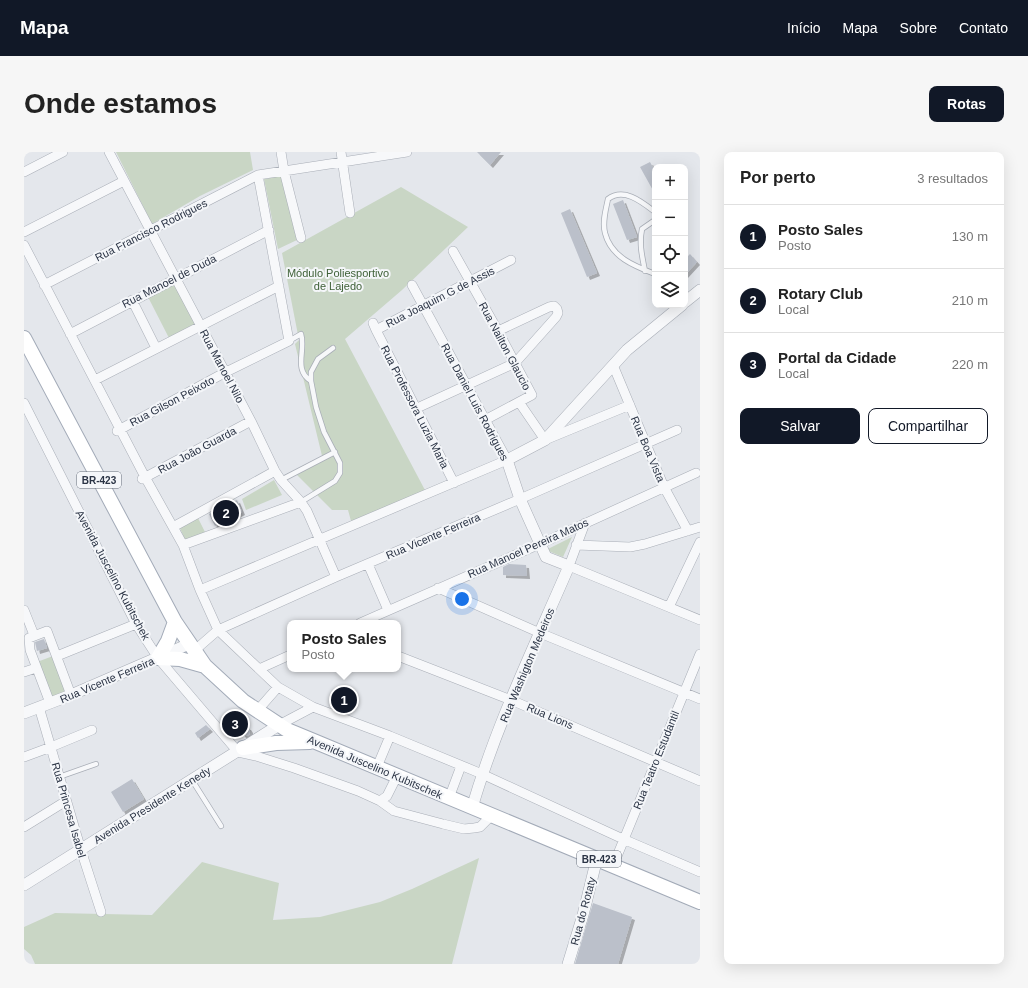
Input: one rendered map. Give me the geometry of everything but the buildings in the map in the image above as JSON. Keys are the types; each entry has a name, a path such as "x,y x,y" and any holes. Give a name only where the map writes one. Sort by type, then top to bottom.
{"main road":[{"name":"BR-423","path":"24,338 175,622"},
{"name":"Avenida Juscelino Kubitschek","path":"175,622 205,666 243,701 279,725 494,817"},
{"path":"175,622 168,641 158,658 180,659 205,666"},
{"path":"241,750 276,743 316,742"},
{"name":"BR-423","path":"494,817 613,866 699,898"}],"street":[{"path":"24,172 62,152"},
{"name":"Rua Manoel Nilo","path":"109,152 251,421 275,470 281,480 307,511 336,577"},
{"path":"281,152 284,171 301,238"},
{"path":"341,152 350,214"},
{"name":"Rua Francisco Rodrigues","path":"44,285 150,229 258,175 407,152"},
{"path":"258,175 289,341"},
{"path":"24,232 124,181"},
{"name":"Rua Manoel de Duda","path":"70,334 132,300 269,230"},
{"path":"24,245 95,380 118,430 183,545 200,590 218,630 278,687 313,707 390,736 482,774 623,839 700,872"},
{"name":"Rua Nailton Glaucio","path":"453,251 532,395 485,420"},
{"name":"Rua Joaquim G de Assis","path":"374,326 423,305 511,260"},
{"name":"Rua Daniel Luis Rodrigues","path":"412,285 507,460 520,499 546,557 569,566"},
{"path":"95,380 200,325 279,286"},
{"path":"688,300 700,290"},
{"path":"132,300 156,348"},
{"path":"416,409 515,363 556,317 558,309 554,306 549,306 498,331"},
{"path":"545,440 627,350 678,308"},
{"name":"Rua Professora Luzia Maria","path":"374,326 454,484"},
{"name":"Rua Gilson Peixoto","path":"118,430 224,372 289,341"},
{"name":"Rua Boa Vista","path":"613,365 664,487 688,531"},
{"path":"519,402 545,440"},
{"name":"Avenida Juscelino Kubitschek","path":"24,403 136,624 158,658 241,750"},
{"path":"200,590 454,484 507,460 545,440 630,405"},
{"name":"Rua João Guarda","path":"144,478 251,421"},
{"name":"Rua Vicente Ferreira","path":"24,713 158,658 192,647 218,630 336,577 520,499 677,430"},
{"path":"173,527 275,470"},
{"name":"Rua Manoel Pereira Matos","path":"366,620 540,544 696,473"},
{"path":"183,545 301,502"},
{"name":"Rua Washigton Medeiros","path":"472,808 482,774 511,700 569,566 585,523"},
{"path":"576,545 630,547 700,528"},
{"path":"669,607 700,542"},
{"path":"368,564 388,610"},
{"path":"569,566 700,620"},
{"path":"438,588 540,633 700,699"},
{"path":"24,610 34,635 47,631 71,695"},
{"path":"57,656 136,624"},
{"name":"Rua Princesa Isabel","path":"34,635 29,638 30,650 45,705 51,747 80,850 101,912"},
{"name":"Rua Teatro Estudantil","path":"613,866 700,654"},
{"path":"259,669 287,656"},
{"name":"Rua Lions","path":"401,657 511,700 700,781"},
{"path":"24,672 36,668"},
{"path":"257,711 278,687"},
{"path":"279,725 313,707"},
{"name":"Avenida Presidente Kenedy","path":"24,885 279,725"},
{"path":"24,757 92,730"},
{"path":"377,767 390,736"},
{"path":"241,750 294,768 380,801 394,811 464,829 480,826 494,817"},
{"path":"449,798 461,766"},
{"path":"380,801 387,796 398,776"},
{"path":"24,827 66,801"},
{"name":"Rua do Rotaty","path":"568,964 583,915 596,858"}],"lane":[{"path":"652,210 636,198 619,194 613,195 608,199 605,213 604,232 613,251 625,261 652,273"},
{"path":"645,270 640,249 640,239 642,229 652,222"},
{"path":"289,341 301,334 303,344 300,362 305,377 311,381"},
{"path":"301,502 335,481 338,478 341,468 316,407 311,381 311,372 318,360 333,348"},
{"path":"281,480 335,452"},
{"path":"59,777 96,764"},
{"path":"192,780 221,826"}],"green space":[{"path":"116,152 250,152 253,170 200,196 152,224"},
{"path":"281,176 297,240 278,249 264,179"},
{"name":"Módulo Poliesportivo de Lajedo","path":"401,187 468,227 402,290 345,339 426,492 351,521 348,510 332,510 297,475 323,460 295,344 299,340 282,253"},
{"path":"176,284 197,325 169,338 148,297"},
{"path":"274,480 282,495 246,510 242,499"},
{"path":"198,518 205,532 185,540 180,528"},
{"path":"572,537 563,557 546,550"},
{"path":"53,656 67,693 51,699 37,662"},
{"path":"479,858 452,964 35,964 31,955 24,949 24,927 55,913 152,915 202,862 279,883 273,920 320,917 380,902"}],"place":[{"name":"Rotary Club","path":"226,513"},
{"name":"Posto Sales","path":"344,700"},
{"name":"Portal da Cidade","path":"235,724"}]}
